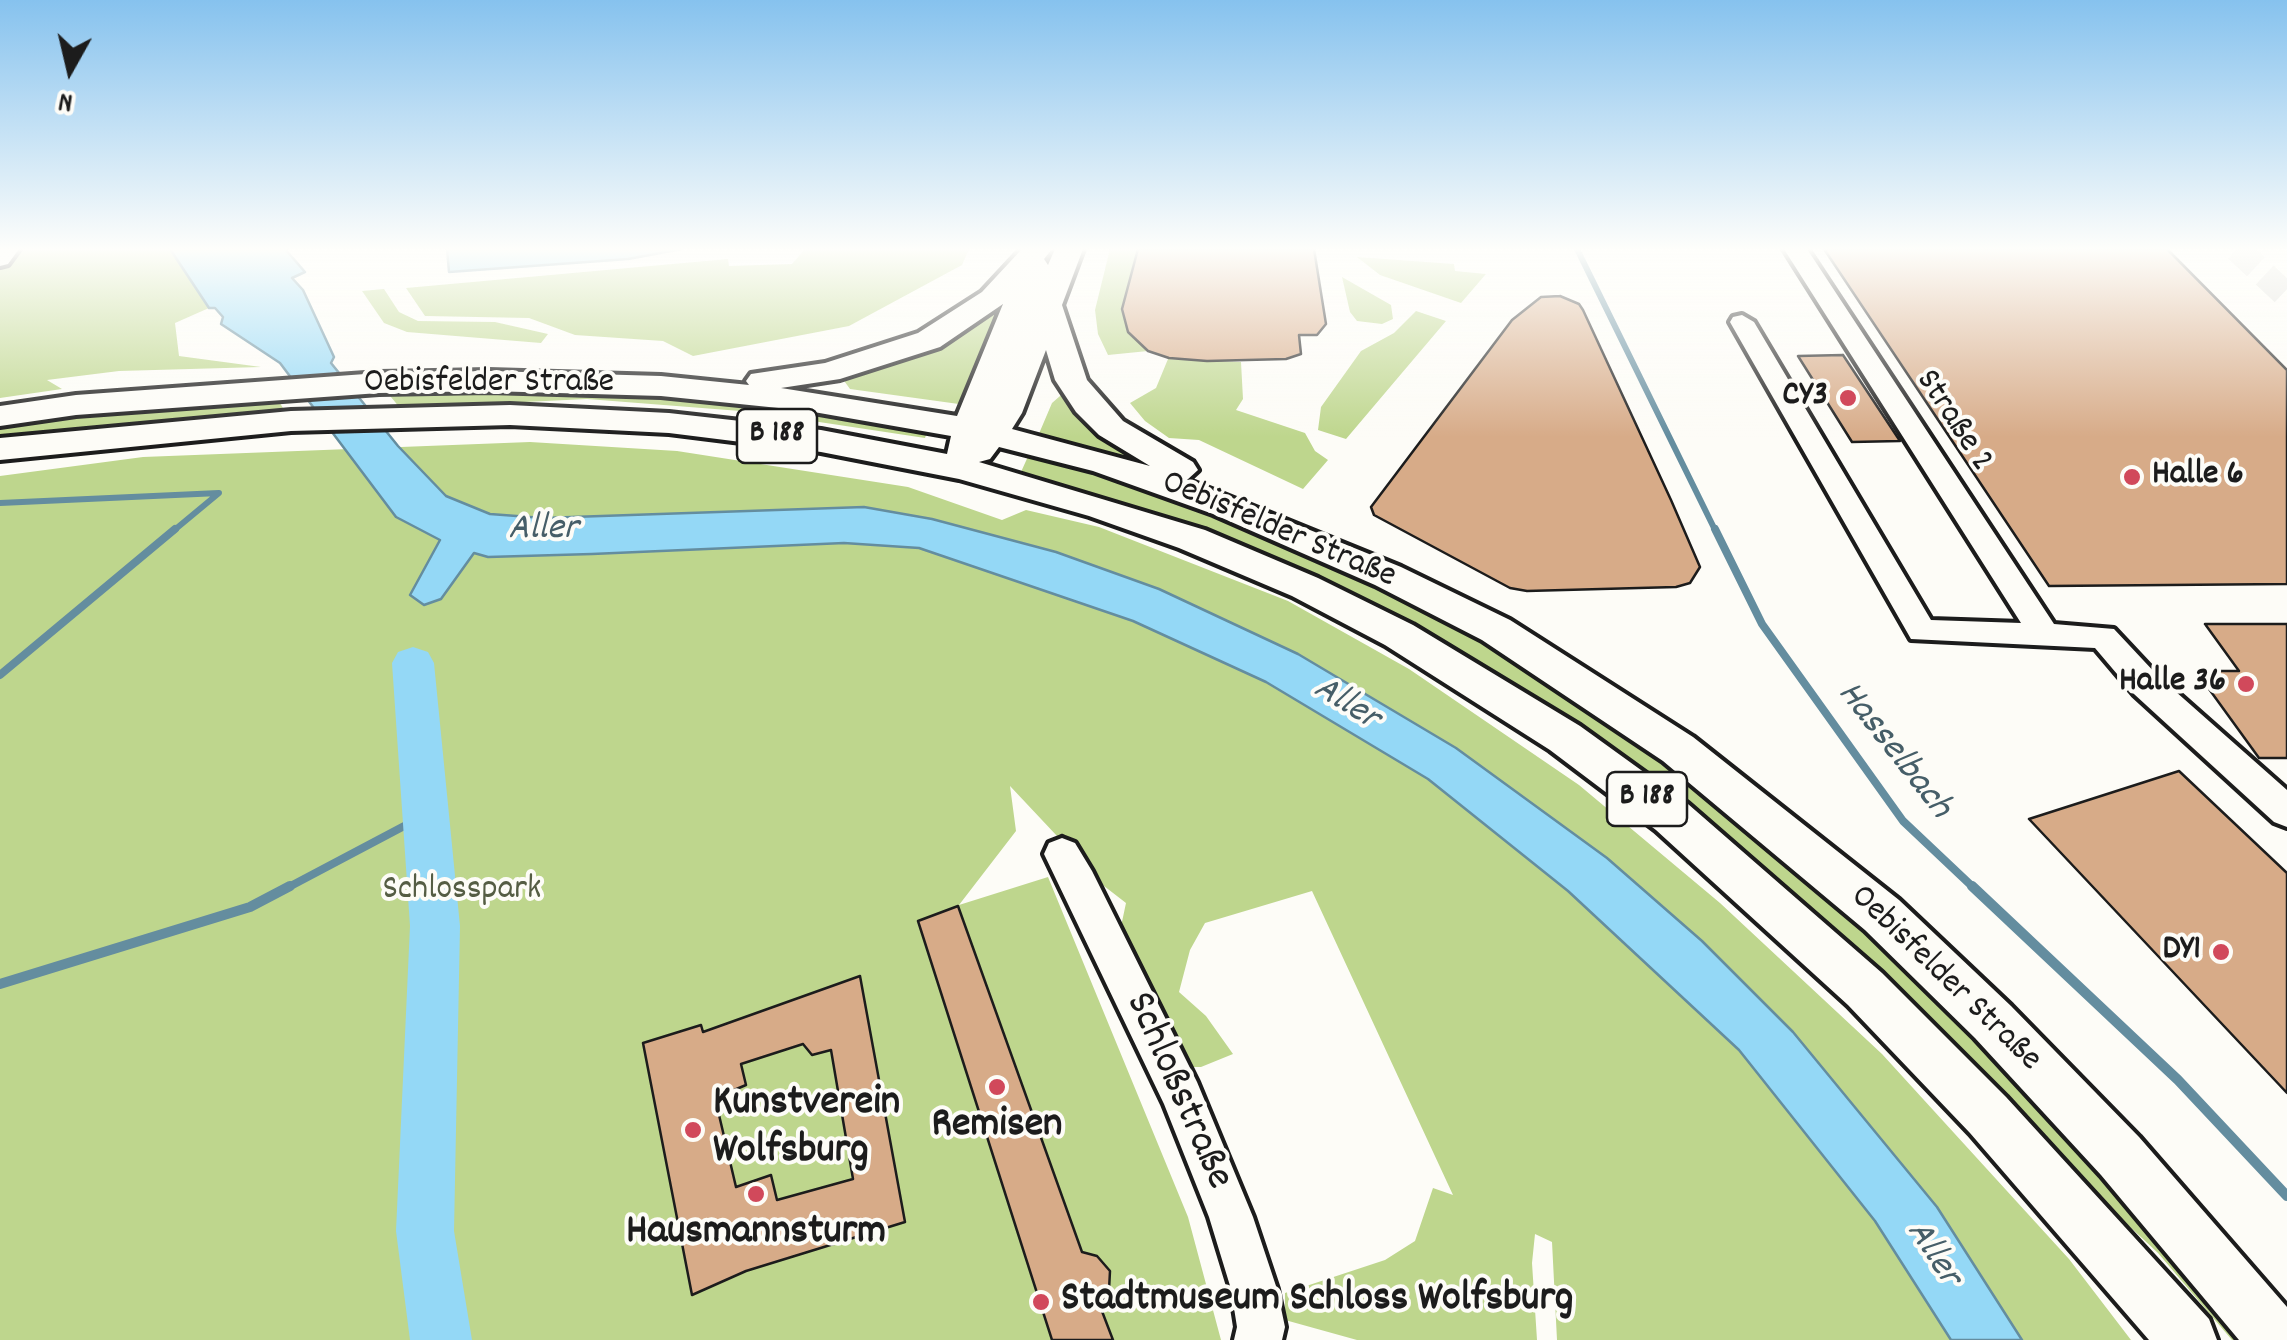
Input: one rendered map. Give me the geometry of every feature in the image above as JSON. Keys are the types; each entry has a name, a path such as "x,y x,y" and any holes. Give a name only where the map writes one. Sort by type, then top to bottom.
{"main road":[{"path":"661,386 786,379 870,361 929,340 974,312"},
{"path":"975,444 1019,312"},
{"path":"975,444 1006,413 1046,312"},
{"path":"1050,312 1071,380 1111,428 1167,463 1234,496 1297,537"},
{"name":"Oebisfelder Straße","path":"0,416 76,405 380,383 489,381 661,386 808,401 975,444 1149,478 1297,537 1496,630 1678,749 1772,822 1882,915 1993,1022 2120,1156 2276,1340"},
{"name":"Oebisfelder Straße","path":"0,449 291,421 510,415 669,424 821,441 975,444 1305,588 1399,634 1565,738 1672,817 1865,989 2001,1129 2188,1340"}],"street":[{"name":"Straße 2","path":"1836,312 2045,635"},
{"path":"1742,322 1922,631 2103,637 2146,685 2287,812"},
{"name":"Schloßstraße","path":"1062,854 1080,882 1182,1096 1231,1218 1254,1288 1261,1327 1258,1340"}],"green space":[{"path":"0,312 201,312 175,323 179,356 261,367 119,371 47,380 62,389 0,398"},
{"path":"376,312 399,312 418,321 495,322 548,334 541,343 407,332 384,323"},
{"path":"422,312 876,312 849,326 693,356 663,341 575,335 529,318 425,316"},
{"path":"988,312 1002,312 966,405 850,389 842,378 936,345"},
{"path":"1095,312 1123,312 1128,331 1148,351 1108,355 1098,334"},
{"path":"1350,312 1392,312 1393,319 1382,324 1357,321"},
{"path":"1415,312 1446,321 1346,439 1318,430 1321,407 1361,351 1394,333"},
{"path":"1168,359 1241,362 1243,399 1236,410 1305,433 1315,451 1328,460 1303,489 1199,440 1169,438 1145,421 1130,403 1156,388"},
{"path":"448,388 640,392 805,409 928,429 925,438 753,412 587,399 400,408 386,391"},
{"path":"1068,389 1137,456 1135,460 1038,436 1052,403"},
{"path":"275,395 286,413 0,440 0,422"},
{"name":"Schlosspark","path":"530,442 677,451 908,487 1002,520 1026,510 1099,527 1288,601 1409,669 1579,785 1720,903 1882,1054 2069,1259 2131,1340 2022,1340 1937,1207 1793,1032 1702,941 1607,858 1456,748 1298,654 1159,589 1056,552 1000,537 994,574 1133,621 1266,682 1428,779 1568,891 1739,1050 1875,1221 1951,1340 1557,1340 1552,1242 1535,1234 1532,1263 1537,1340 1357,1340 1285,1320 1285,1293 1385,1260 1415,1241 1433,1188 1453,1195 1312,891 1205,923 1190,950 1179,992 1206,1016 1233,1054 1201,1067 1183,1067 1119,936 1126,903 1104,886 1010,786 1016,831 959,905 1048,877 1188,1217 1221,1340 1113,1340 958,906 918,921 1053,1340 0,1340 0,476 143,457"},
{"path":"1030,452 1173,495 1311,550 1485,638 1662,755 1760,830 1977,1029 2249,1340 2232,1340 2158,1253 1680,806 1194,529 1021,472"}],"water":[{"path":"218,312 313,312 334,357 331,363 398,446 446,496 490,514 543,518 864,507 932,519 1056,552 1159,589 1298,654 1456,748 1607,858 1702,941 1793,1032 1937,1207 2022,1340 1951,1340 1875,1221 1739,1050 1568,891 1428,779 1266,682 1133,621 919,548 844,543 488,557 474,553 441,599 424,605 410,595 440,540 396,517 280,363 221,324 223,317"}],"building":[{"path":"1123,312 1324,312 1326,324 1317,335 1299,335 1301,354 1286,359 1169,358 1148,351 1128,332"},
{"path":"1523,312 1584,312 1700,567 1690,583 1676,587 1527,591 1510,588 1374,515 1371,507 1512,320"},
{"name":"Halle 6","path":"1866,312 2229,312 2287,370 2287,584 2049,586"},
{"name":"CY3","path":"1843,355 1900,441 1852,442 1798,356"},
{"name":"Halle 36","path":"2205,624 2287,624 2287,758 2259,758 2196,671 2239,671"},
{"name":"DY1","path":"2179,771 2287,873 2287,1093 2029,819"},
{"name":"Remisen","path":"958,906 1082,1252 1097,1256 1110,1271 1109,1290 1100,1306 1113,1340 1052,1340 918,921"},
{"path":"860,976 905,1222 746,1271 692,1295 643,1043 701,1025 703,1032","holes":["803,1044 812,1055 831,1050 853,1179 777,1200 771,1175 736,1187 715,1098 746,1085 741,1064"]}],"waterway":[{"name":"Hasselbach","path":"1608,312 1716,532"},
{"path":"0,503 219,493 172,532"},
{"path":"0,675 175,529"},
{"name":"Hasselbach","path":"1715,529 1762,624 1903,821 1975,889"},
{"name":"Aller","path":"413,663 435,926 425,1231 441,1340"},
{"path":"285,889 425,815"},
{"path":"0,984 250,907 290,886"},
{"name":"Hasselbach","path":"1972,886 2178,1080 2287,1196"}],"place":[{"name":"CY3","path":"1848,398"},
{"name":"Halle 6","path":"2132,477"},
{"name":"Halle 36","path":"2246,684"},
{"name":"DY1","path":"2221,952"},
{"name":"Remisen","path":"997,1087"},
{"name":"Kunstverein Wolfsburg","path":"693,1130"},
{"name":"Hausmannsturm","path":"756,1194"},
{"name":"Stadtmuseum Schloss Wolfsburg","path":"1041,1302"}]}
